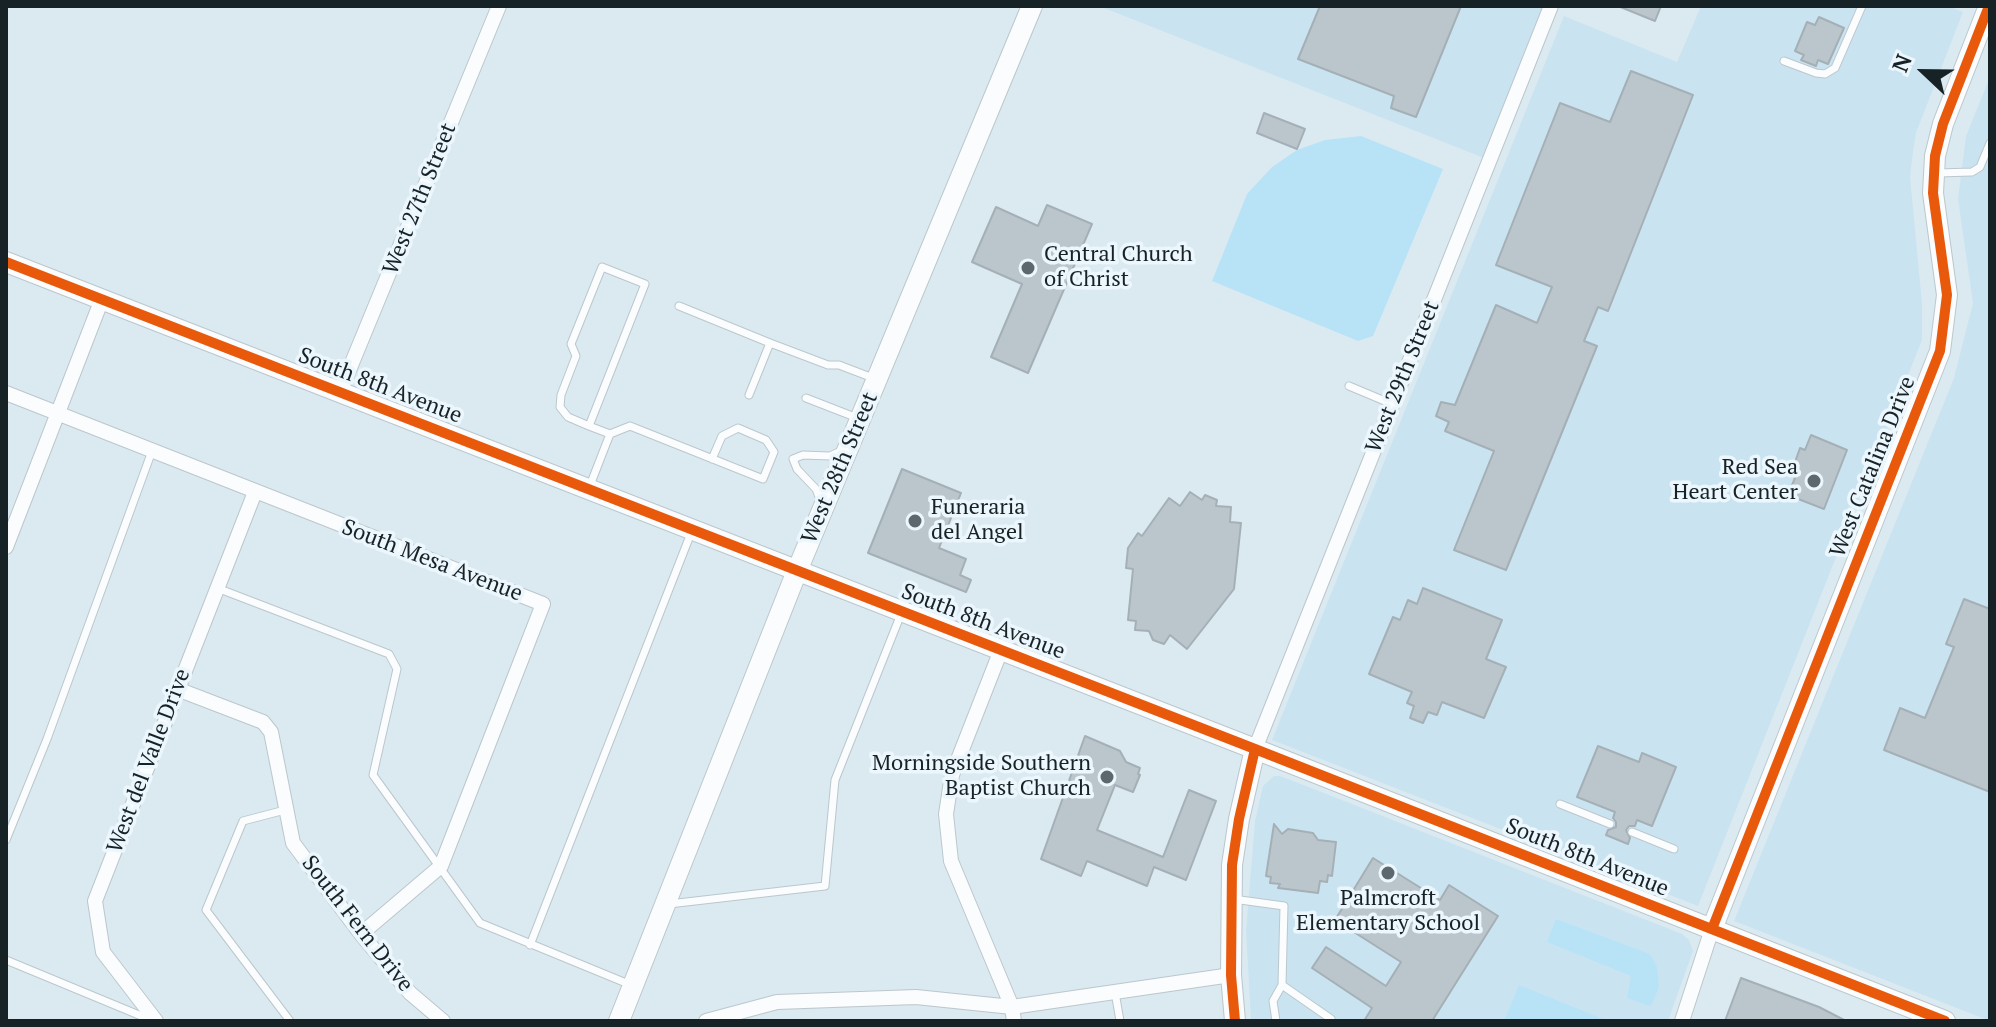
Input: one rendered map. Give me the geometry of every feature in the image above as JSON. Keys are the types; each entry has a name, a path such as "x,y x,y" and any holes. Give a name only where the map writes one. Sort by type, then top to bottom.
{"street":[{"name":"West 27th Street","path":"340,392 499,6"},
{"name":"West 28th Street","path":"619,1021 797,571 1032,6"},
{"name":"West 29th Street","path":"1255,749 1551,6"},
{"name":"West Catalina Drive","path":"1712,929 1940,351 1947,295 1933,193 1935,156 1943,124 1989,6"},
{"name":"South 8th Avenue","path":"6,262 1712,929 1910,1015 1945,1021"},
{"path":"6,547 102,299"},
{"name":"South Mesa Avenue","path":"6,393 543,604 441,866 361,934"},
{"name":"West del Valle Drive","path":"154,1021 103,952 95,901 255,492"},
{"path":"1001,650 952,775 946,814 951,861 1013,1014"},
{"name":"South Fern Drive","path":"177,689 263,722 271,732 293,843 410,993 443,1021"},
{"path":"1235,1021 1230,898 1239,819 1255,749"},
{"path":"1682,1021 1712,929"},
{"path":"706,1021 777,1002 916,997 1013,1014 1115,992 1231,975"}],"lane":[{"path":"1784,61 1816,73 1825,74 1835,68 1862,6"},
{"path":"1933,173 1972,172 1980,167 1990,143"},
{"path":"589,426 645,284 602,267 571,344 576,356 561,395 560,407 568,417 589,426 610,434 630,426 763,479 774,452"},
{"path":"679,306 828,365 839,365 877,380"},
{"path":"749,395 770,343"},
{"path":"1349,386 1392,404"},
{"path":"806,398 860,420"},
{"path":"712,459 722,436 738,428 766,440 774,452 793,459 803,455 830,456 848,447"},
{"path":"588,490 610,434"},
{"path":"6,840 47,739 152,451"},
{"path":"793,459 797,469 816,489 823,508"},
{"path":"530,945 692,530"},
{"path":"217,588 389,654 397,669 373,775 480,923 633,986"},
{"path":"666,904 825,886 835,780 902,612"},
{"path":"1560,804 1610,824"},
{"path":"285,810 243,821 206,910 290,1021"},
{"path":"1632,832 1674,849"},
{"path":"1230,898 1284,906 1282,985 1273,1001 1276,1021"},
{"path":"6,960 154,1021"},
{"path":"1282,985 1330,1021"},
{"path":"1115,992 1120,1021"}],"shaded area":[{"path":"1099,6 1552,6 1489,160"},
{"path":"1701,6 1948,6 1963,12 1916,133 1913,152 1910,177 1922,303 1922,340 1698,906 1272,740 1564,16 1677,62"},
{"path":"1990,77 1990,1021 1734,921 1954,378 1973,303 1958,199 1966,136"},
{"path":"1361,136 1443,169 1373,336 1358,341 1212,281 1247,194 1272,167 1297,150 1325,140"},
{"name":"Palmcroft Elementary School","path":"1274,776 1682,934 1689,940 1693,951 1668,1021 1251,1021 1246,931 1255,821 1263,786"},
{"path":"1556,919 1650,954 1657,967 1659,987 1652,1004 1649,1006 1627,998 1631,976 1547,942"},
{"path":"1519,985 1581,1010 1608,1021 1504,1021"}],"building":[{"path":"1320,6 1461,6 1416,117 1391,108 1394,96 1298,59"},
{"path":"1618,6 1661,6 1655,21"},
{"path":"1819,17 1844,28 1828,64 1818,60 1816,66 1801,60 1804,55 1795,51 1807,22 1815,25"},
{"path":"1631,71 1693,95 1608,311 1598,307 1584,341 1597,346 1506,570 1454,550 1494,451 1445,431 1449,422 1436,416 1441,402 1455,405 1496,305 1537,323 1552,287 1496,265 1560,103 1610,122"},
{"path":"1264,113 1305,129 1297,149 1257,133"},
{"path":"1047,205 1092,224 1028,373 991,357 1022,284 972,262 996,207 1038,226"},
{"name":"Red Sea Heart Center","path":"1811,435 1847,450 1824,509 1788,495 1799,468 1794,465 1800,448 1805,450"},
{"name":"Funeraria del Angel","path":"902,469 961,493 939,548 966,559 960,575 971,580 966,592 868,553"},
{"path":"1190,492 1202,500 1205,495 1217,500 1216,506 1231,507 1230,522 1241,523 1234,589 1187,649 1170,635 1164,644 1153,640 1149,631 1135,630 1136,621 1128,620 1133,569 1126,568 1128,548 1138,533 1142,536 1169,498 1180,506"},
{"path":"1423,588 1502,620 1486,659 1506,667 1484,718 1442,702 1437,715 1428,712 1423,723 1410,718 1414,706 1407,703 1412,692 1369,674 1393,617 1400,620 1408,600 1417,604"},
{"path":"1964,599 1990,609 1990,792 1884,750 1900,708 1925,718 1954,647 1946,644"},
{"path":"1085,736 1120,751 1126,762 1140,768 1133,792 1115,785 1097,830 1163,857 1189,790 1216,801 1186,880 1154,867 1147,886 1087,861 1081,876 1041,859"},
{"path":"1598,746 1639,762 1642,753 1676,767 1652,826 1637,820 1635,826 1629,826 1626,830 1630,838 1628,844 1606,835 1608,830 1616,827 1615,812 1577,797"},
{"path":"1274,824 1282,834 1288,829 1313,833 1318,840 1336,842 1332,876 1328,875 1327,882 1320,881 1318,893 1278,888 1280,884 1270,883 1271,877 1266,876"},
{"path":"1373,858 1440,900 1449,885 1498,916 1432,1021 1364,1021 1372,1008 1312,968 1326,947 1386,986 1401,962 1335,920"},
{"path":"1741,978 1819,1007 1846,1021 1725,1021"}],"cycle path":[{"path":"1712,929 1940,351 1947,295 1933,193 1935,156 1943,124 1989,6"},
{"path":"6,262 1945,1021"},
{"path":"1235,1021 1231,975 1232,865 1255,749"}],"place":[{"name":"Central Church of Christ","path":"1028,268"},
{"name":"Red Sea Heart Center","path":"1814,481"},
{"name":"Funeraria del Angel","path":"915,521"},
{"name":"Morningside Southern Baptist Church","path":"1107,777"},
{"name":"Palmcroft Elementary School","path":"1388,873"}]}
